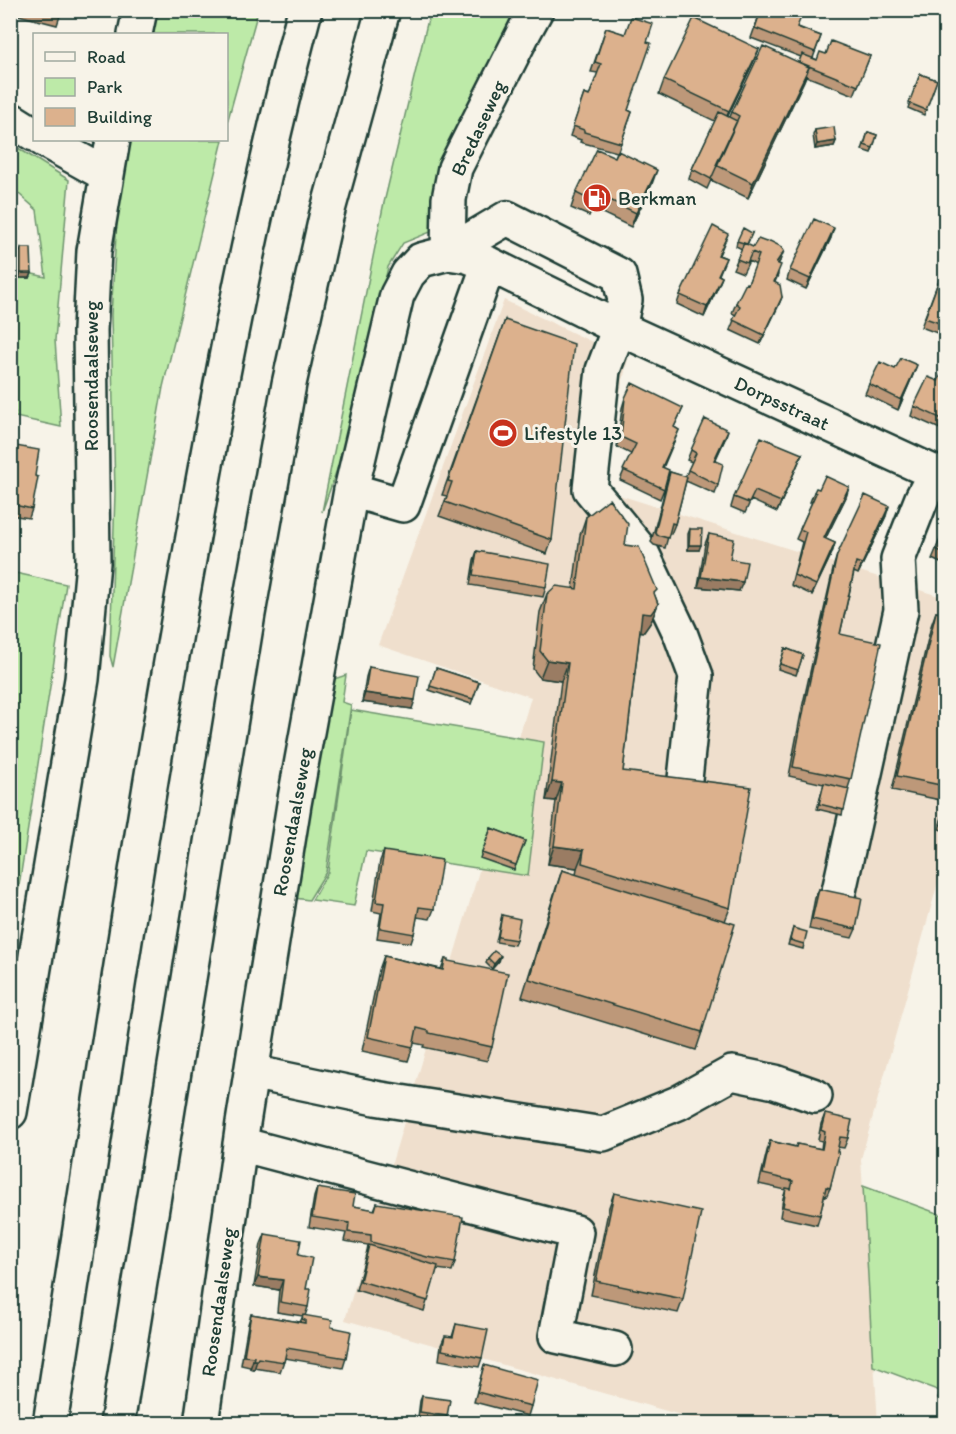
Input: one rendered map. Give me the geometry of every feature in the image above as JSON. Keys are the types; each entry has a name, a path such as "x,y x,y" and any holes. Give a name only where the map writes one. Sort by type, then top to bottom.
{"main road":[{"path":"135,33 140,10"},
{"path":"50,1424 162,707 219,393 263,174 305,10"},
{"path":"117,1424 244,637 289,384 326,217 383,10"},
{"name":"Bredaseweg","path":"448,253 449,199 455,168 536,10"},
{"path":"10,119 33,133"},
{"path":"46,141 105,174"},
{"name":"Roosendaalseweg","path":"10,1112 82,679 93,563 90,330 94,251 112,141"},
{"path":"448,253 507,218 619,275 625,300 619,328 603,370 590,489 641,551 680,633 696,676 684,779"},
{"name":"Dorpsstraat","path":"448,253 468,256 489,264 619,328 940,476"},
{"name":"Roosendaalseweg","path":"201,1424 240,1144 294,804 351,490 397,295 408,274 421,260 448,253"},
{"path":"351,490 403,505 489,264"},
{"path":"839,891 901,610 898,559 922,498 940,476"},
{"path":"251,1072 375,1098 603,1134 678,1103 732,1073 775,1082 816,1096"},
{"path":"240,1144 576,1232 556,1336 615,1349"}],"shaded area":[{"path":"504,300 628,359 597,488 945,598 945,857 861,1159 878,1423 709,1423 345,1320 531,697 378,645"}],"green space":[{"path":"153,11 258,11 228,119 228,33 146,33"},
{"path":"430,11 522,11 433,231 403,243 388,267 353,424 322,512 383,207"},
{"path":"122,141 223,141 163,387 113,667 110,656 115,493 111,315"},
{"path":"10,143 69,180 55,340 61,427 11,416 11,269 46,277 37,210 11,187"},
{"path":"10,572 66,584 11,937"},
{"path":"346,675 342,702 351,705 326,872 309,900 294,898 328,681"},
{"path":"351,710 544,742 528,876 366,851 354,906 312,900 328,872"},
{"path":"863,1186 945,1216 945,1393 873,1366"}],"building":[{"path":"43,10 62,10 61,15"},
{"path":"761,10 804,10 797,27 821,36 815,52 755,28"},
{"path":"631,17 653,24 647,42 651,43 628,110 632,112 621,143 584,132 573,126 584,94 589,96 601,64 595,62 606,28 625,34"},
{"path":"694,18 759,49 729,111 664,80"},
{"path":"831,41 870,56 858,86 799,62 802,54 817,60 820,52 826,54"},
{"path":"763,46 809,67 753,183 716,165 739,116 732,112"},
{"path":"920,74 937,80 926,110 909,103"},
{"path":"719,112 737,121 711,179 692,169"},
{"path":"834,127 836,141 817,144 815,130"},
{"path":"868,132 877,135 873,148 864,145"},
{"path":"597,149 615,157 618,151 657,170 636,213 598,194 594,202 576,193"},
{"path":"814,219 834,228 810,279 790,270"},
{"path":"713,226 728,234 718,255 726,258 718,275 722,277 707,307 680,295"},
{"path":"743,228 752,233 747,244 737,241"},
{"path":"758,239 770,241 784,251 776,263 781,265 774,282 780,285 782,297 764,335 733,320 740,306 736,303 746,283 748,284 759,255 752,252 747,263 737,259 744,243 753,247"},
{"path":"21,248 31,248 32,273 21,273"},
{"path":"945,251 945,272 942,272"},
{"path":"940,277 945,279 945,325 925,318"},
{"path":"505,320 574,344 552,540 445,502 452,482 448,481"},
{"path":"901,358 917,365 901,400 869,384 880,362 895,369"},
{"path":"945,366 944,420 914,406 928,377 938,381"},
{"path":"632,383 683,408 674,427 679,430 662,467 669,470 664,489 623,470 636,444 621,437 625,398"},
{"path":"10,411 15,412 10,437"},
{"path":"705,419 728,430 714,460 723,464 718,485 688,470 696,453 691,450"},
{"path":"761,437 802,454 781,502 755,491 749,503 734,497"},
{"path":"10,445 39,450 35,476 38,477 32,509 10,504"},
{"path":"670,472 687,477 675,524 672,523 668,538 657,535 655,532"},
{"path":"825,476 849,487 824,538 835,543 816,585 794,575 806,532 800,529 816,493 814,492 816,488 819,489"},
{"path":"865,495 889,506 862,564 856,562 840,634 881,643 851,779 793,767 837,555"},
{"path":"609,499 628,524 625,545 639,547 657,590 654,593 658,604 651,614 642,613 623,771 751,787 730,908 582,863 584,850 554,846 562,783 552,782 568,663 547,660 540,651 547,594 556,586 577,589 586,517"},
{"path":"945,528 945,554 936,549"},
{"path":"690,529 702,529 701,545 689,545"},
{"path":"709,534 734,539 730,559 747,562 743,582 701,577"},
{"path":"477,551 550,564 546,587 473,575"},
{"path":"936,612 945,614 945,786 897,776"},
{"path":"785,648 803,655 798,670 780,664"},
{"path":"369,667 419,676 415,700 365,693"},
{"path":"436,668 479,682 473,699 430,686"},
{"path":"824,783 849,789 844,810 819,804"},
{"path":"943,814 945,815 945,826 940,824"},
{"path":"491,828 525,841 516,865 482,853"},
{"path":"384,851 442,860 434,909 419,907 414,934 380,928 384,903 376,902"},
{"path":"562,870 735,924 702,1032 529,979"},
{"path":"819,889 862,898 856,929 812,919"},
{"path":"502,915 520,919 516,940 498,937"},
{"path":"793,928 807,932 804,944 790,940"},
{"path":"494,951 501,956 494,964 488,958"},
{"path":"384,956 443,970 445,959 448,959 448,961 508,973 492,1047 429,1033 429,1031 417,1028 413,1047 368,1037"},
{"path":"825,1114 852,1120 848,1138 840,1137 837,1152 839,1152 830,1188 826,1187 820,1215 783,1207 786,1188 791,1189 793,1181 763,1174 770,1141 796,1147 797,1144 822,1149 825,1132 821,1130"},
{"path":"317,1188 355,1194 353,1206 375,1210 377,1203 463,1217 455,1262 371,1242 371,1235 348,1232 349,1223 312,1217"},
{"path":"614,1193 701,1212 683,1299 596,1281"},
{"path":"265,1234 301,1240 298,1255 312,1258 306,1289 311,1289 308,1307 280,1302 283,1280 258,1277"},
{"path":"369,1245 438,1266 428,1301 360,1281"},
{"path":"251,1314 305,1323 302,1319 303,1315 332,1320 331,1327 351,1331 346,1358 287,1348 284,1362 258,1358 253,1360 254,1357 244,1356"},
{"path":"456,1324 488,1330 482,1358 442,1350 445,1336 453,1337"},
{"path":"484,1365 538,1380 531,1406 477,1392"},
{"path":"943,1382 945,1383 945,1394 940,1393"},
{"path":"422,1396 450,1400 447,1416 420,1412"}],"place":[{"name":"Berkman","path":"597,198"},
{"name":"Lifestyle 13","path":"503,433"}]}
